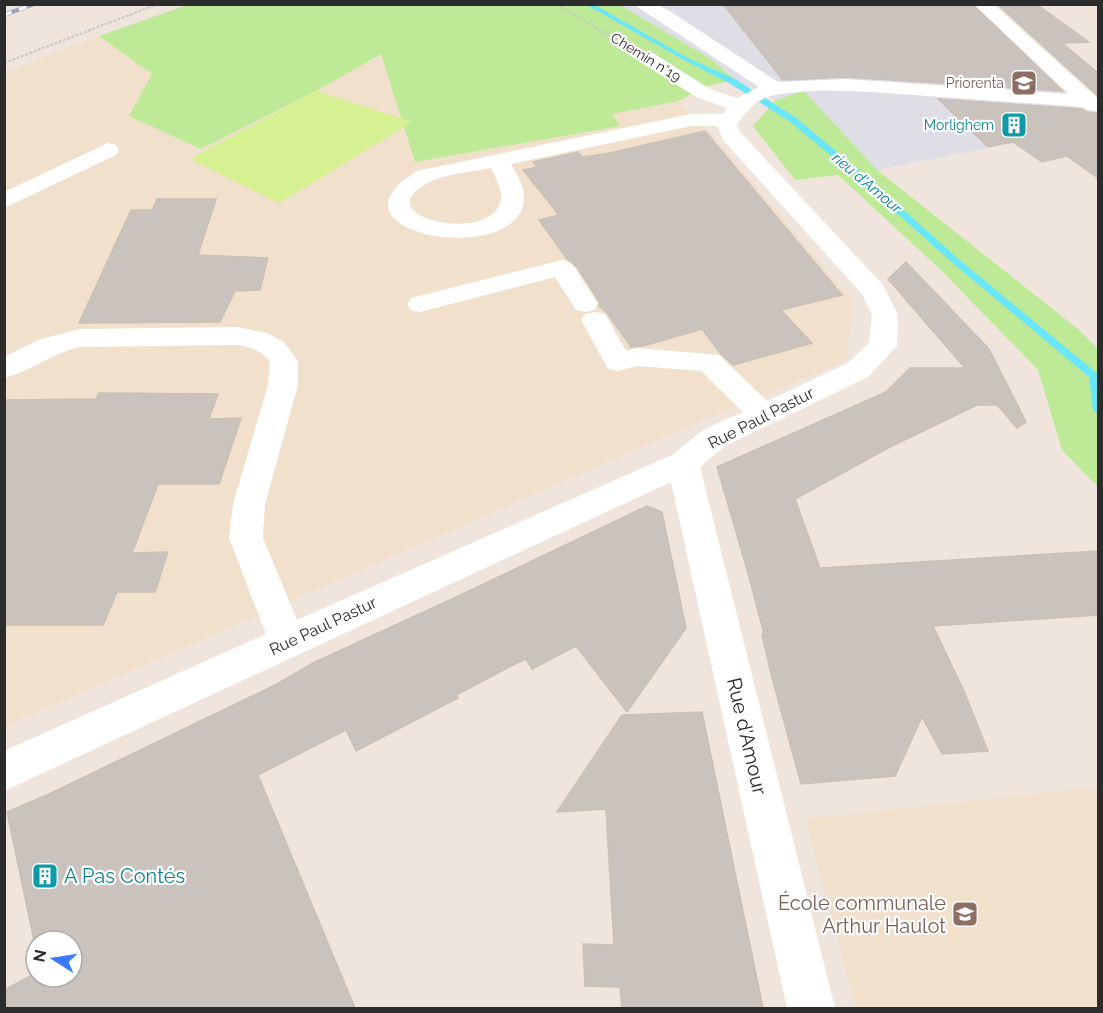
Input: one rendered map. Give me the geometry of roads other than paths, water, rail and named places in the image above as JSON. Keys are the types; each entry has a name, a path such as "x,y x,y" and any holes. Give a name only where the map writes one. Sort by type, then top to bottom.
{"street":[{"path":"641,4 662,14 750,102"},
{"path":"982,4 1093,105"},
{"name":"Chemin n°19","path":"646,57 703,93 750,102"},
{"path":"498,160 511,189 513,202 506,215 492,224 448,232 411,222 402,211 400,198 407,187 425,176 498,160 691,120 808,86 845,85 1093,105"},
{"name":"Rue Paul Pastur","path":"4,772 683,463 714,438 858,370 883,346 885,315 874,291 731,135 727,125 750,102"},
{"path":"4,201 108,150"},
{"path":"420,304 562,268 618,362 637,357 709,362 763,414"},
{"path":"4,369 48,346 79,338 237,336 257,339 274,348 284,362 283,385 249,504 246,538 288,643"},
{"name":"Rue d'Amour","path":"683,463 811,1008"}],"waterway":[{"name":"rieu d'Amour","path":"588,4 686,59 732,81 792,119 857,173 959,264 1094,376 1098,410"}],"railway":[{"path":"4,15 34,4"}],"place":[{"name":"Priorenta","path":"1024,83"},
{"name":"Morlighem","path":"1014,125"},
{"name":"A Pas Contés","path":"45,876"},
{"name":"École communale Arthur Haulot","path":"965,914"}]}
